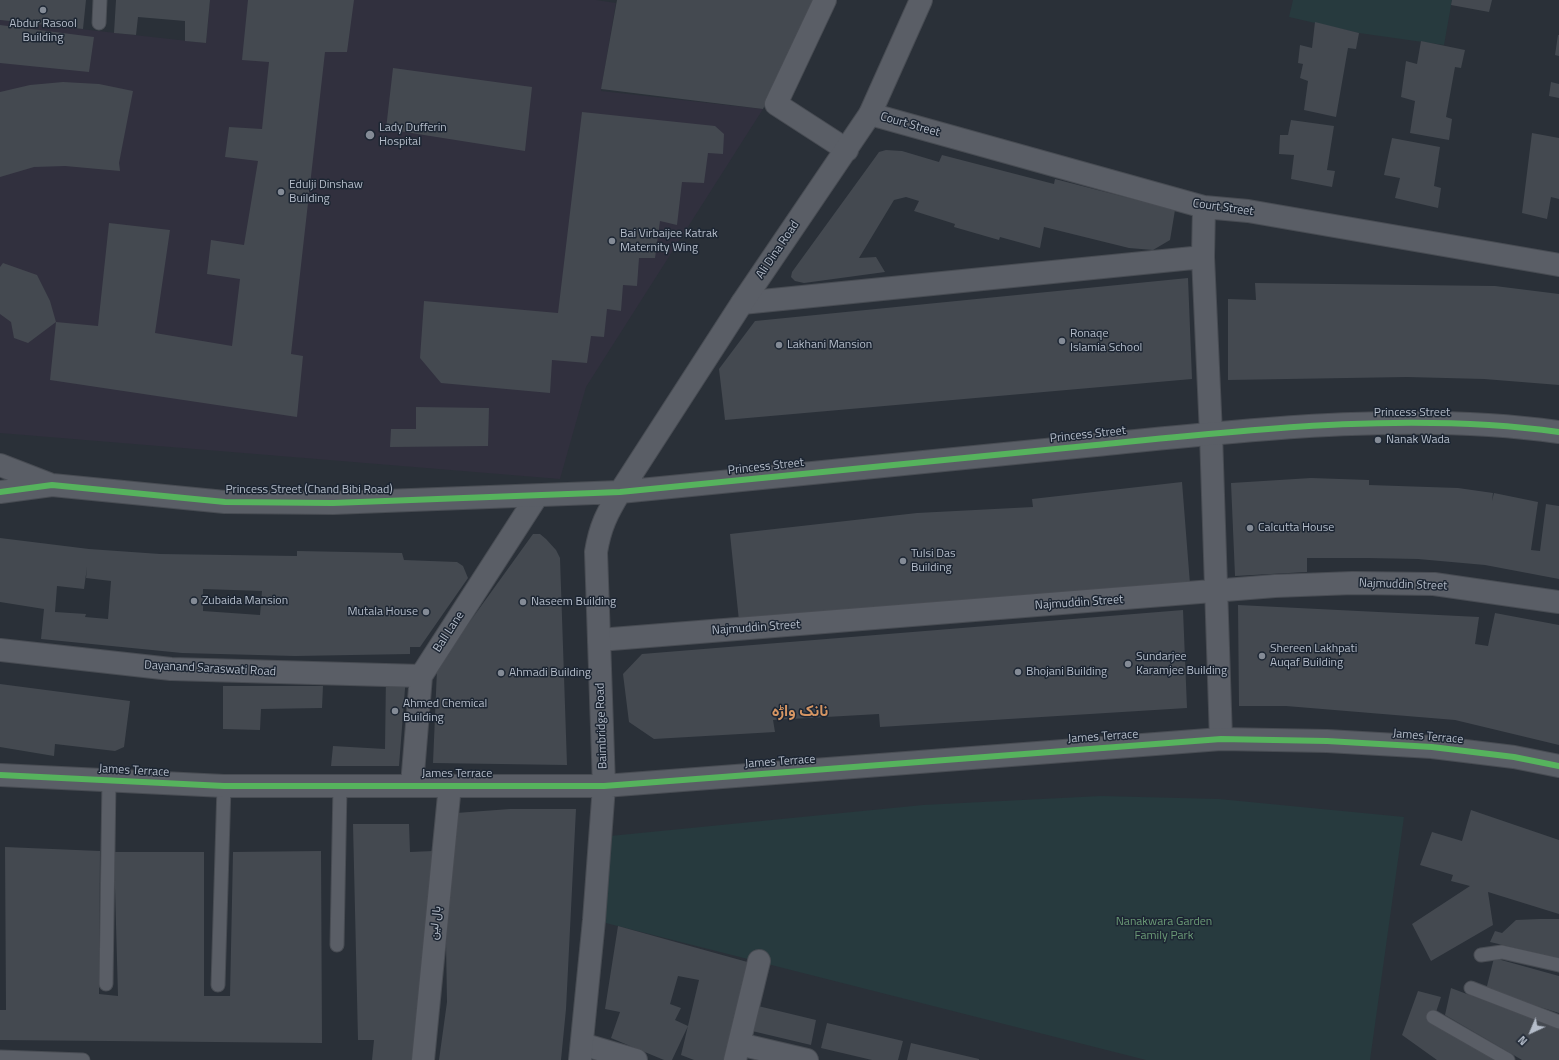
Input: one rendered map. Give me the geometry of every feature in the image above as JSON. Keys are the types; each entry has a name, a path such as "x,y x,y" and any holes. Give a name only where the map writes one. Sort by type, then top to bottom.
{"street":[{"path":"825,0 776,104 847,150"},
{"name":"Ali Dina Road","path":"620,492 742,303 870,114 921,0"},
{"name":"Court Street","path":"870,114 1204,207 1248,211 1559,265"},
{"path":"1204,207 1203,257 1211,434 1221,739"},
{"path":"742,303 1203,257"},
{"name":"Princess Street","path":"620,492 1211,434 1325,426 1438,423 1559,432"},
{"name":"Princess Street (Chand Bibi Road)","path":"0,465 52,485"},
{"name":"Princess Street (Chand Bibi Road)","path":"0,492 52,485 226,502 333,502 620,492"},
{"name":"Baimbridge Road","path":"581,1052 604,786 596,552 599,534 605,517 620,492"},
{"name":"Ball Lane","path":"412,786 421,676 537,496"},
{"name":"Najmuddin Street","path":"599,640 1283,586 1353,583 1434,584 1559,602"},
{"name":"Dayanand Saraswati Road","path":"0,650 171,669 421,676"},
{"name":"James Terrace","path":"0,775 224,786 604,786 1221,739 1327,741 1432,747 1514,757 1559,766"},
{"name":"بال لین","path":"423,1060 450,785"},
{"path":"759,961 737,1052 807,1060"},
{"path":"581,1052 636,1060"}],"lane":[{"path":"98,23 100,0"},
{"path":"106,984 109,780"},
{"path":"218,985 224,786"},
{"path":"337,945 340,786"},
{"path":"1480,955 1502,952 1559,965"},
{"path":"1471,988 1559,1022"},
{"path":"1433,1017 1508,1060"},
{"path":"0,1058 83,1060"}],"shaded area":[{"path":"210,0 596,0 616,3 601,91 763,109 586,387 560,479 0,433 0,20 206,43"}],"green space":[{"path":"1293,0 1452,0 1444,45 1359,33 1289,17"},
{"name":"Nanakwara Garden Family Park","path":"1101,796 1219,799 1404,817 1370,1060 1146,1060 594,920 600,837 923,805"}],"building":[{"name":"Abdur Rasool Building","path":"0,0 86,0 83,29 0,20"},
{"path":"116,0 210,0 206,43 185,41 185,21 138,17 136,35 114,33"},
{"name":"Edulji Dinshaw Building","path":"248,0 354,0 347,52 325,52 291,354 303,356 297,417 50,380 56,322 98,326 109,223 170,230 155,333 232,346 240,279 207,274 211,240 244,245 258,161 225,157 229,127 262,129 269,62 242,60"},
{"path":"617,0 816,0 763,109 601,89"},
{"path":"1452,0 1492,0 1489,12 1451,5"},
{"path":"1315,22 1359,33 1356,49 1348,48 1336,117 1304,110 1308,81 1300,78 1303,64 1298,63 1300,45 1312,48"},
{"path":"0,25 94,37 89,72 0,63"},
{"path":"1559,35 1559,56 1555,55"},
{"path":"1421,41 1465,50 1461,68 1455,67 1446,117 1452,119 1449,140 1410,133 1415,101 1401,97 1406,61 1417,64"},
{"path":"393,68 532,87 525,151 386,129"},
{"path":"63,82 99,84 133,91 119,163 120,171 65,166 34,167 0,177 0,92 30,85"},
{"path":"1551,82 1559,84 1559,98 1549,96"},
{"name":"Bai Virbaijee Katrak Maternity Wing","path":"582,112 715,126 724,134 723,154 708,153 704,183 682,182 677,225 660,221 655,258 639,258 637,286 623,285 621,311 607,309 604,337 591,336 587,363 552,360 550,393 441,383 420,358 424,301 558,313"},
{"path":"1291,120 1334,126 1327,170 1335,171 1332,187 1291,179 1294,155 1279,154 1280,135 1288,135"},
{"path":"1532,133 1559,138 1559,199 1551,197 1547,219 1522,213"},
{"path":"1392,138 1440,147 1434,186 1441,188 1438,208 1395,198 1400,178 1384,175"},
{"path":"886,150 902,151 939,162 942,155 1054,184 1055,179 1175,210 1170,240 1153,250 1129,248 1044,227 1040,248 1000,237 999,240 954,227 955,224 914,211 919,201 906,197 894,200 859,258 876,257 885,272 804,283 795,281 791,277 792,272 879,152"},
{"path":"3,263 37,275 50,301 56,322 28,343 14,338 11,322 0,314 0,267"},
{"path":"1188,278 1192,379 725,420 719,369 755,321"},
{"path":"1255,283 1495,286 1559,294 1559,385 1484,379 1407,377 1228,380 1228,299 1256,300"},
{"path":"416,407 489,408 488,446 390,447 391,429 416,429"},
{"path":"1311,478 1369,480 1369,485 1458,488 1493,493 1492,501 1494,493 1538,502 1531,550 1540,551 1546,504 1559,506 1559,579 1485,565 1418,559 1368,558 1307,558 1307,572 1235,576 1231,483"},
{"path":"1182,482 1190,584 739,621 730,534 917,513 1033,507 1032,499"},
{"path":"533,534 540,534 546,539 556,550 560,558 567,765 433,763 438,646 453,645"},
{"path":"0,538 89,549 160,554 297,556 297,551 402,553 404,560 457,562 463,566 468,578 420,647 410,647 410,654 295,656 182,653 41,639 44,609 0,602","holes":["87,567 86,578 111,581 108,619 85,617 86,614 55,612 57,586 84,589","203,589 262,591 260,615 203,611"]},
{"path":"1238,605 1479,617 1475,644 1488,646 1495,613 1559,625 1559,745 1455,720 1286,706 1239,706"},
{"path":"1183,610 1187,708 880,727 879,714 773,720 775,732 654,739 629,722 623,674 642,654"},
{"name":"Ahmed Chemical Building","path":"386,674 406,676 399,766 331,766 333,746 385,749"},
{"path":"0,684 130,701 124,747 115,751 55,744 54,756 0,747"},
{"path":"223,686 323,686 322,708 261,709 260,730 223,729"},
{"path":"510,809 576,809 566,1009 561,1060 439,1060 447,1002 446,943 456,813"},
{"path":"1471,810 1559,840 1559,914 1488,892 1493,925 1431,961 1412,924 1470,886 1451,881 1453,875 1420,865 1432,832 1462,841"},
{"path":"353,824 409,824 410,852 433,851 413,1060 372,1060 374,1040 358,1040"},
{"path":"5,847 100,851 99,994 118,996 114,852 204,852 204,996 230,996 233,852 321,851 322,1043 0,1040 0,1010 6,1010"},
{"path":"1559,919 1559,958 1490,942 1495,931 1502,933 1516,920"},
{"path":"618,926 751,963 728,1060 694,1060 681,1055 688,1026 672,1060 664,1060 611,1038 620,1012 605,1009","holes":["678,976 699,980 688,1026 675,1020 681,1008 670,1004"]},
{"path":"1494,958 1559,976 1559,1013 1486,990"},
{"path":"1451,988 1559,1029 1559,1060 1522,1060 1445,1015"},
{"path":"1418,991 1441,997 1432,1024 1495,1060 1437,1060 1402,1035"},
{"path":"758,1006 816,1020 811,1045 752,1031"},
{"path":"827,1023 903,1041 898,1060 872,1060 821,1048"},
{"path":"911,1043 979,1059 979,1060 907,1060"}],"cycle path":[{"path":"0,492 52,485 225,502 333,503 620,492 1211,434 1328,425 1444,423 1502,426 1559,432"},
{"path":"0,775 224,786 604,786 1221,739 1327,741 1432,747 1514,757 1559,766"}],"place":[{"name":"Abdur Rasool Building","path":"43,10"},
{"name":"Lady Dufferin Hospital","path":"370,135"},
{"name":"Edulji Dinshaw Building","path":"281,192"},
{"name":"Bai Virbaijee Katrak Maternity Wing","path":"612,241"},
{"name":"Ronaqe Islamia School","path":"1062,341"},
{"name":"Lakhani Mansion","path":"779,345"},
{"name":"Nanak Wada","path":"1378,440"},
{"name":"Calcutta House","path":"1250,528"},
{"name":"Tulsi Das Building","path":"903,561"},
{"name":"Zubaida Mansion","path":"194,601"},
{"name":"Naseem Building","path":"523,602"},
{"name":"Mutala House","path":"426,612"},
{"name":"Shereen Lakhpati Auqaf Building","path":"1262,656"},
{"name":"Sundarjee Karamjee Building","path":"1128,664"},
{"name":"Bhojani Building","path":"1018,672"},
{"name":"Ahmadi Building","path":"501,673"},
{"name":"Ahmed Chemical Building","path":"395,711"}],"district":[{"name":"نانک واڑہ","path":"800,712"}]}
